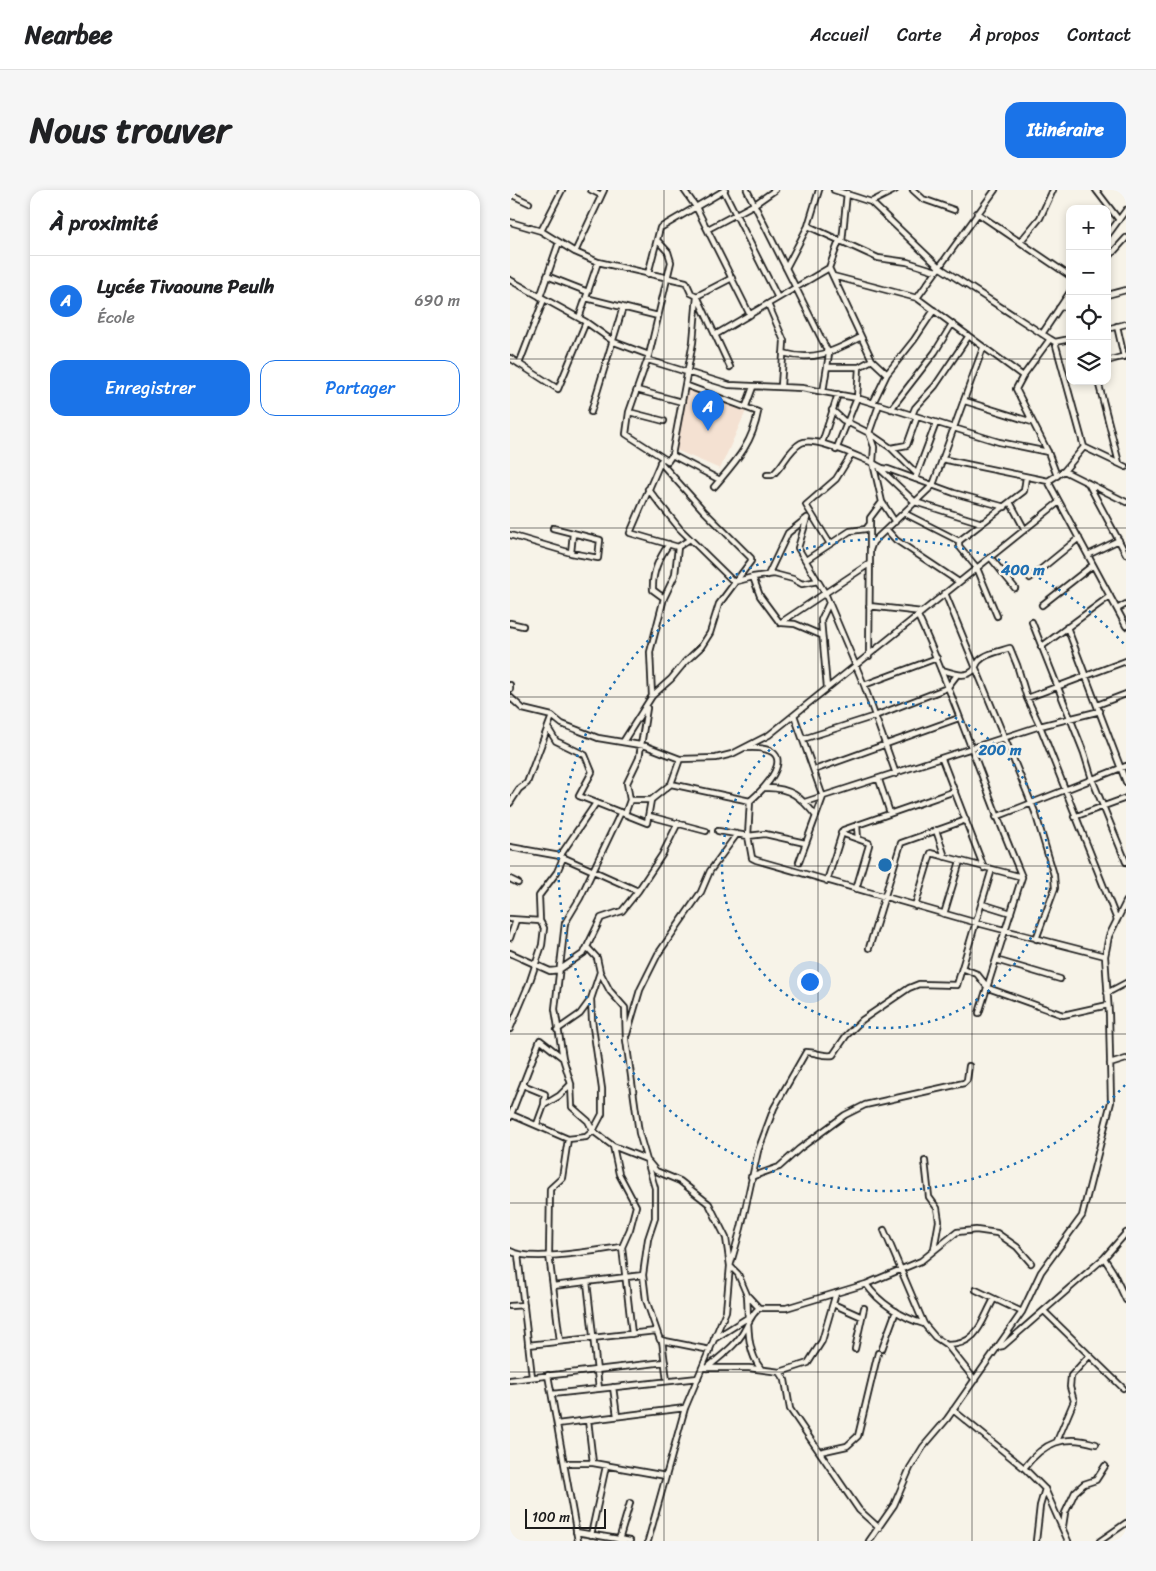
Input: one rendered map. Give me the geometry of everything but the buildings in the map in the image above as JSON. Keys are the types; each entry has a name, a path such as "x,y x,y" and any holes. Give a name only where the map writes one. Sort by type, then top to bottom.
{"street":[{"path":"541,232 562,190"},
{"path":"575,252 603,192 591,190"},
{"path":"684,190 708,229 750,315"},
{"path":"747,190 829,354 828,368 822,392"},
{"path":"708,229 755,204 775,190"},
{"path":"786,268 808,226 819,190"},
{"path":"834,190 871,202 937,269 1053,341 1084,447 1126,467"},
{"path":"871,202 895,190"},
{"path":"913,190 923,199 954,210"},
{"path":"917,298 994,190"},
{"path":"1020,242 1040,218 1053,190"},
{"path":"1096,190 1119,220"},
{"path":"648,274 660,228 724,191 778,298"},
{"path":"715,335 829,268 840,241 847,193"},
{"path":"510,194 529,203"},
{"path":"1111,231 1126,210"},
{"path":"977,214 1066,273"},
{"path":"510,224 541,232 575,252 598,262 686,282 691,293 697,296 730,367"},
{"path":"808,226 878,258 908,262 937,269"},
{"path":"1111,255 1126,238"},
{"path":"623,742 652,696 671,680 684,662 701,647 710,633 719,604 734,582 752,562 751,558 704,512 661,460 626,434 629,412 648,358 671,257 657,240"},
{"path":"519,364 559,242"},
{"path":"579,318 598,262"},
{"path":"829,268 872,360 887,374"},
{"path":"547,276 588,292"},
{"path":"833,276 917,298 1023,376"},
{"path":"697,296 732,278"},
{"path":"510,280 586,322 614,342 648,358 688,373 729,385 753,387 781,386 857,398 999,442 1048,452"},
{"path":"1111,294 1126,290"},
{"path":"1042,334 1068,295"},
{"path":"661,460 668,461 672,455 694,342 697,296"},
{"path":"586,298 658,316"},
{"path":"768,304 783,336 781,386"},
{"path":"1059,308 1066,306"},
{"path":"591,412 623,308"},
{"path":"872,403 887,374 914,340 934,310"},
{"path":"510,358 558,389 586,322"},
{"path":"891,409 935,352 952,324"},
{"path":"1111,328 1126,324"},
{"path":"1111,360 1125,356 1117,326"},
{"path":"783,353 801,357 829,354 861,337"},
{"path":"891,448 907,444 915,416 915,408 935,386 968,337"},
{"path":"1057,476 1048,452 1016,390 1023,376 1053,341 1066,339"},
{"path":"870,550 873,542 933,485 983,348"},
{"path":"828,368 859,367 872,360"},
{"path":"836,450 849,422 857,398 859,367"},
{"path":"685,385 758,411 754,431 744,452 714,487"},
{"path":"1099,385 1119,463"},
{"path":"746,406 753,387"},
{"path":"637,390 682,402"},
{"path":"822,443 838,394"},
{"path":"965,401 1032,422"},
{"path":"879,405 869,433 874,447 873,463 882,502 895,522"},
{"path":"832,410 891,448 916,476"},
{"path":"629,412 664,422"},
{"path":"916,476 936,423"},
{"path":"767,475 772,475 777,471 796,446 809,440 822,443 873,463 915,502 982,523"},
{"path":"942,459 1048,481 1064,471 1084,447"},
{"path":"672,455 720,480"},
{"path":"830,544 806,505 836,479 851,455"},
{"path":"661,460 630,533 678,547"},
{"path":"880,469 888,469 916,476 933,485 1004,507"},
{"path":"1064,471 1126,502"},
{"path":"959,541 1024,491 1026,477"},
{"path":"1048,481 1126,626"},
{"path":"1088,483 1126,554"},
{"path":"648,489 690,539 734,582"},
{"path":"870,656 869,525 872,512 882,502"},
{"path":"1010,502 1025,530"},
{"path":"510,697 524,709 552,716 562,724 598,738 640,746 680,759 716,758 769,735 870,656 1059,502"},
{"path":"904,513 959,541"},
{"path":"768,575 788,533 812,514"},
{"path":"807,518 798,548 825,593 864,686 896,774"},
{"path":"806,560 850,531 866,529 869,525"},
{"path":"510,535 571,553 598,558 600,540 553,528"},
{"path":"887,530 896,540 959,582"},
{"path":"571,553 573,533"},
{"path":"1030,578 1079,538"},
{"path":"678,547 690,539"},
{"path":"1088,555 1118,540"},
{"path":"959,541 959,546 977,568 997,616"},
{"path":"664,598 653,590 652,584 656,565 669,544"},
{"path":"652,696 650,652 664,598 675,575 678,547"},
{"path":"990,558 1015,588"},
{"path":"780,623 868,564"},
{"path":"1042,605 1094,565"},
{"path":"734,582 768,575 784,576 802,584 818,581"},
{"path":"752,577 760,596 780,623 795,624 821,635"},
{"path":"945,593 971,652 975,668 1031,803 1056,882 1036,939"},
{"path":"1041,647 1110,596"},
{"path":"827,688 821,620 829,603"},
{"path":"1117,609 1126,604"},
{"path":"869,606 923,612"},
{"path":"918,616 937,658 996,817 1022,877 979,1013"},
{"path":"1032,622 1092,780 1126,862"},
{"path":"510,623 524,626"},
{"path":"1067,627 1097,705 1124,767 1126,782"},
{"path":"803,738 875,716 947,688 951,680 958,675 968,673 975,668 979,660 1010,648 1027,698 1040,726 1074,817 1117,920"},
{"path":"864,686 937,658"},
{"path":"1027,698 1126,661"},
{"path":"941,670 958,675"},
{"path":"1097,705 1126,694"},
{"path":"648,704 639,758 627,783 630,800 592,870 580,898 565,922 555,1009 557,1030 571,1084 572,1107 588,1121 593,1131 613,1146 646,1158 656,1171 680,1181 709,1204 726,1238 730,1266 738,1274 747,1296 750,1346 754,1360 761,1369"},
{"path":"805,802 879,780 1040,726 1100,712"},
{"path":"794,714 823,797 799,862"},
{"path":"510,803 519,789 527,783 552,716"},
{"path":"814,770 959,718"},
{"path":"548,728 556,741 585,756 592,772 578,795 647,822 651,800"},
{"path":"742,748 762,747 773,752 778,757 779,763 765,788 750,802 748,836 752,858 915,906 1105,956"},
{"path":"630,800 651,800 670,784 680,759"},
{"path":"942,759 984,868"},
{"path":"996,817 1124,767"},
{"path":"879,780 890,813"},
{"path":"670,784 750,802"},
{"path":"765,788 784,788 793,792 805,802 816,816"},
{"path":"827,881 841,833 890,813 955,791"},
{"path":"1074,817 1126,798"},
{"path":"510,1030 542,946 544,928 540,921 539,896 556,872 562,857 596,803"},
{"path":"649,816 706,831"},
{"path":"869,948 901,843 966,820"},
{"path":"510,953 550,971 560,970 584,953 601,918 622,911 638,891 662,855 678,823"},
{"path":"858,825 858,839"},
{"path":"936,830 945,857"},
{"path":"718,831 748,836 765,834 805,843"},
{"path":"841,833 869,845 856,889"},
{"path":"626,1040 640,990 658,954 701,892 710,870 737,834"},
{"path":"510,847 562,857 638,891"},
{"path":"915,906 931,853 1022,877"},
{"path":"944,914 960,861"},
{"path":"705,1368 714,1339 726,1311 730,1266 741,1228 758,1151 774,1108 806,1052 815,1052 826,1056 833,1055 846,1036 862,1020 909,988 919,984 957,985 992,869"},
{"path":"510,879 518,883"},
{"path":"869,1541 894,1505 910,1468 923,1447 954,1410 1022,1312 1041,1272 1082,1216 1111,1102 1105,956 1109,936 1126,903"},
{"path":"982,904 1011,912"},
{"path":"510,938 513,920 540,921"},
{"path":"587,947 596,958 600,972 610,991 624,1008 626,1040 639,1133 655,1188 655,1218 648,1239 644,1276 646,1300 656,1331 662,1340 668,1381"},
{"path":"996,960 1060,979"},
{"path":"962,968 977,974 988,988 1063,1015 1108,1005"},
{"path":"557,1030 580,1014 591,999 600,972"},
{"path":"1107,993 1126,983"},
{"path":"563,1058 540,1040 511,1115 537,1124 568,1139 586,1137 593,1131 602,1114 602,1089 592,1020 591,999"},
{"path":"1110,1064 1126,1059"},
{"path":"751,1177 779,1167 799,1149 845,1115 865,1105 956,1086 967,1080 970,1066"},
{"path":"544,1105 559,1096 571,1084"},
{"path":"523,1085 545,1094 544,1105 537,1124"},
{"path":"560,1342 549,1255 550,1189 562,1178 568,1139"},
{"path":"613,1146 619,1174 636,1206 630,1229 622,1247 624,1278 632,1334"},
{"path":"925,1161 929,1197 937,1208 938,1214 934,1249"},
{"path":"884,1230 924,1324 935,1337 948,1345 975,1380"},
{"path":"714,1339 749,1317 759,1308 786,1308 866,1284 921,1261 934,1249 950,1240 957,1232 991,1232 1017,1247 1031,1263"},
{"path":"997,1346 1003,1346 1044,1312 1104,1258 1126,1233"},
{"path":"510,1251 518,1256 549,1255 622,1247"},
{"path":"518,1256 532,1377"},
{"path":"1104,1258 1126,1300"},
{"path":"553,1286 644,1276"},
{"path":"587,1282 599,1389"},
{"path":"866,1284 872,1293 896,1311 924,1324"},
{"path":"976,1290 1022,1312"},
{"path":"705,1368 761,1369 780,1372 808,1363 822,1342 836,1293"},
{"path":"747,1296 759,1308"},
{"path":"948,1345 964,1344 972,1339 994,1299"},
{"path":"832,1304 862,1318"},
{"path":"510,1306 524,1305"},
{"path":"855,1348 864,1308"},
{"path":"820,1452 847,1446 858,1436 880,1351 896,1311"},
{"path":"1044,1312 1123,1388"},
{"path":"648,1541 685,1408 698,1378 705,1368 728,1350 744,1331 749,1317"},
{"path":"528,1345 656,1331"},
{"path":"662,1340 710,1350"},
{"path":"1057,1441 1074,1400 1070,1387 1071,1376 1089,1356"},
{"path":"510,1380 665,1362"},
{"path":"780,1372 785,1380 790,1409 859,1510 879,1528"},
{"path":"548,1375 578,1541"},
{"path":"552,1394 698,1378"},
{"path":"613,1387 617,1416"},
{"path":"557,1424 685,1408"},
{"path":"954,1410 1024,1468 1045,1489 1068,1541"},
{"path":"588,1420 593,1463"},
{"path":"1024,1468 1037,1452 1057,1441 1084,1440 1096,1444"},
{"path":"564,1463 593,1463 637,1469 666,1476"},
{"path":"591,1534 606,1466"},
{"path":"1063,1528 1065,1513 1075,1492 1084,1484 1096,1480 1105,1466"},
{"path":"1036,1541 1040,1506 1045,1489"},
{"path":"619,1540 630,1503"},
{"path":"1100,1541 1126,1523"},
{"path":"576,1532 630,1541"}],"shaded area":[{"path":"688,388 746,411 720,469 676,450"}],"place":[{"name":"Lycée Tivaoune Peulh","path":"708,431"}]}
